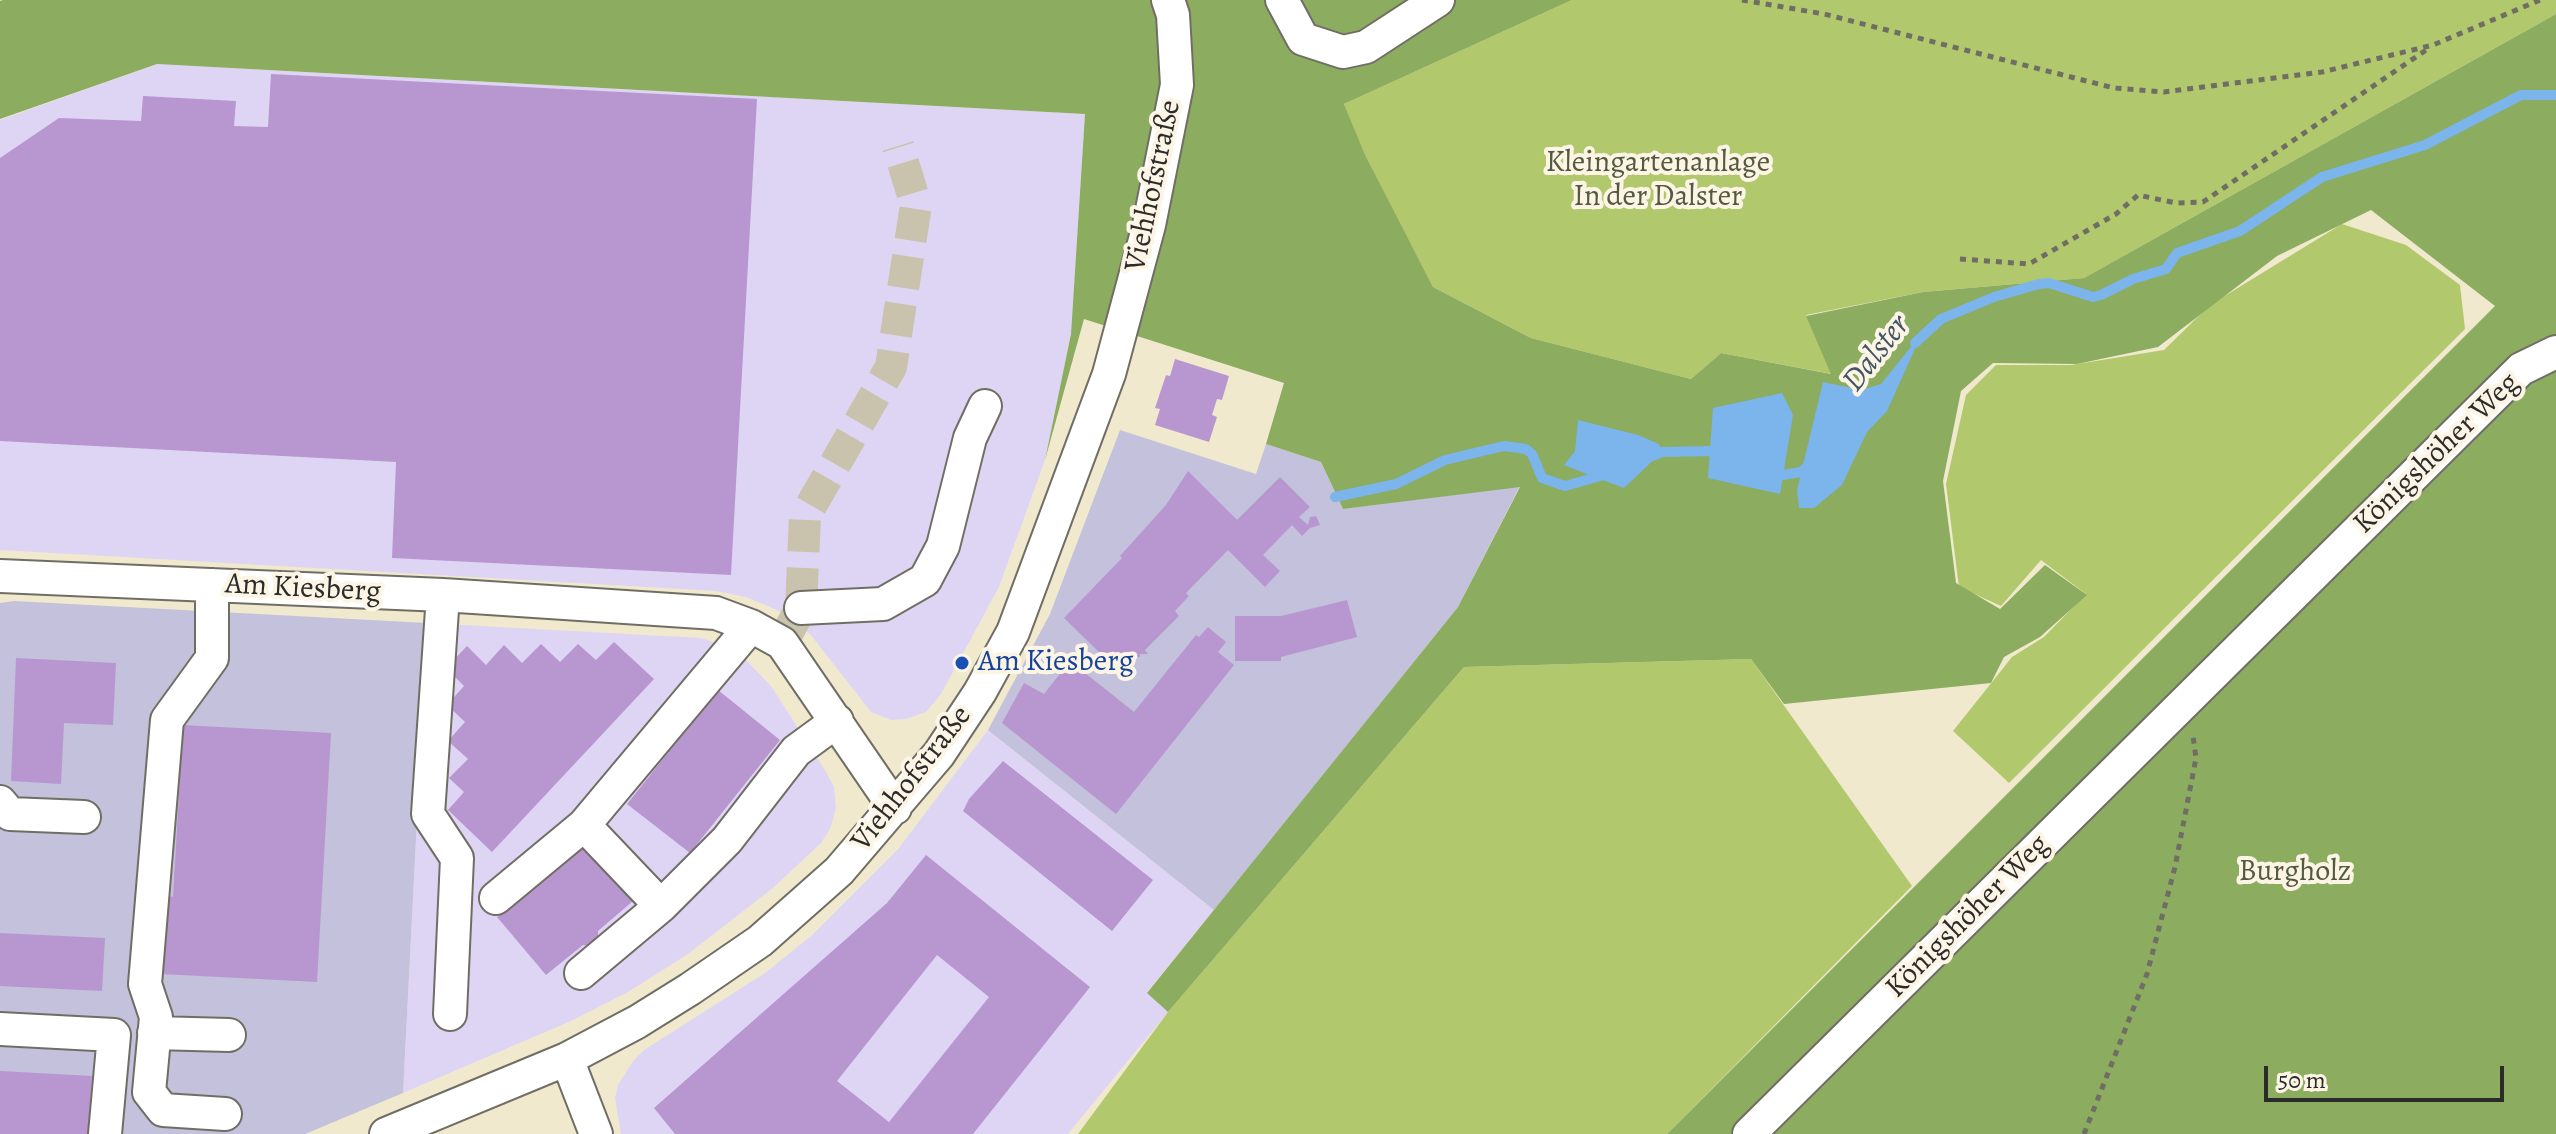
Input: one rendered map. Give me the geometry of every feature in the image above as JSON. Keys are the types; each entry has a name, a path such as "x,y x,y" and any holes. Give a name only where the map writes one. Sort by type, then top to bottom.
{"street":[{"name":"Viehhofstraße","path":"386,1134 567,1059 637,1022 760,941 839,871 895,808 948,741 1013,632 1035,581 1109,374 1149,225 1177,85 1173,15 1168,0"},
{"path":"1282,0 1303,39 1343,52 1366,47 1438,0"},
{"name":"Königshöher Weg","path":"1749,1134 2521,369 2556,352"},
{"path":"801,608 883,604 925,580 943,546 970,438 985,406"},
{"name":"Am Kiesberg","path":"0,576 443,595 716,613 751,626 782,643 895,808"},
{"path":"212,585 212,658 167,720 145,984 156,1017 149,1092 163,1110 225,1114"},
{"path":"443,595 428,814 457,858 450,1014"},
{"path":"496,898 584,825 751,626"},
{"path":"581,973 661,906 727,840 796,751 837,721"},
{"path":"0,802 10,814 84,817"},
{"path":"584,825 661,906"},
{"path":"0,1029 114,1035 105,1134"},
{"path":"154,1033 229,1035"},
{"path":"567,1059 596,1134"}],"path":[{"path":"1742,0 1824,14 2114,88 2164,92 2322,72 2433,45 2540,0"},
{"path":"1960,259 2029,264 2116,214 2138,195 2176,203 2203,202 2433,45"},
{"path":"2084,1134 2147,974 2175,867 2196,758 2188,700"}],"shaded area":[{"path":"157,64 1085,114 1071,334 1045,460 999,587 941,694 926,712 906,719 891,720 871,712 810,634 777,610 746,597 715,591 0,550 0,120"},
{"path":"1120,430 1256,474 1266,444 1321,462 1343,509 1520,486 1458,607 1214,910 988,730 1050,614"},
{"path":"14,601 427,623 403,1093 305,1134 0,1134 0,603"},
{"path":"427,623 701,638 722,645 747,661 771,686 825,770 834,787 836,808 830,829 821,843 773,888 688,954 628,992 571,1021 403,1093"},
{"path":"988,730 1214,910 1147,992 1168,1012 1068,1134 621,1134 615,1098 618,1085 633,1061 644,1050 765,973 811,936 899,848"}],"green space":[{"name":"Kleingartenanlage In der Dalster","path":"1572,0 2556,0 2556,14 2084,278 1923,292 1806,315 1832,374 1721,353 1691,379 1531,338 1433,287 1364,155 1344,104"},
{"name":"Burgholz","path":"1572,0 1344,104 1365,155 1433,287 1531,338 1691,379 1721,353 1831,374 1806,316 1923,292 2084,278 2556,14 2556,1134 1667,1134 2495,306 2371,210 2277,256 2158,347 2077,364 1993,363 1961,391 1943,481 1956,583 2000,609 2045,565 2087,595 2040,637 2004,657 1991,683 1784,704 1751,659 1464,667 1168,1012 1147,993 1458,607 1520,487 1343,509 1321,462 1266,444 1284,383 1084,319 1045,460 1071,334 1085,114 157,64 0,119 0,1"},
{"path":"2342,224 2406,245 2460,285 2465,329 2009,783 1953,731 2012,657 2044,637 2086,594 2041,560 2001,606 1959,587 1946,484 1966,395 1996,365 2071,365 2164,350 2210,305"},
{"path":"1751,659 1912,886 1667,1134 1078,1134 1168,1012 1464,667"}],"water":[{"path":"1922,333 1887,411 1867,432 1842,485 1814,508 1799,508 1797,490 1823,382 1861,390 1881,384"},
{"path":"1782,393 1793,415 1780,494 1708,478 1713,408"},
{"path":"1578,420 1638,435 1659,444 1662,452 1624,488 1597,478 1564,465 1575,451"}],"building":[{"path":"271,74 757,99 731,575 392,558 396,462 0,441 0,158 59,118 141,121 143,96 236,101 234,126 268,127"},
{"path":"1175,359 1229,376 1222,400 1217,399 1212,415 1217,417 1209,442 1155,425 1160,409 1155,408"},
{"path":"1188,471 1237,520 1280,477 1310,507 1299,517 1308,525 1310,517 1316,516 1320,525 1310,528 1302,536 1292,525 1263,555 1280,571 1265,587 1228,550 1186,593 1189,596 1175,611 1179,616 1145,650 1148,654 1140,654 1140,657 1101,654 1064,618 1122,558 1120,556 1166,505"},
{"path":"1347,600 1357,637 1281,657 1281,661 1235,661 1235,616 1281,616"},
{"path":"1208,627 1226,642 1218,652 1234,665 1116,814 1002,723 1024,683 1044,694 1070,661 1134,712 1196,635 1199,637"},
{"path":"614,642 654,679 492,852 448,810 464,792 449,778 468,759 448,741 465,722 447,705 464,686 446,668 467,646 486,665 504,645 522,663 541,644 560,662 578,644 596,660"},
{"path":"16,658 116,663 113,725 64,723 61,784 11,781"},
{"path":"718,690 780,740 690,853 627,804"},
{"path":"183,725 331,733 317,982 161,974 166,895 173,897"},
{"path":"1003,761 1153,880 1112,931 963,811 969,799"},
{"path":"584,843 633,901 598,931 598,938 589,946 583,945 546,975 497,917"},
{"path":"926,855 1090,987 973,1134 675,1134 654,1108 887,903","holes":["937,955 989,997 889,1122 837,1081"]},
{"path":"0,933 105,938 102,991 0,986"},
{"path":"0,1071 92,1076 88,1134 0,1134"}],"waterway":[{"name":"Dalster","path":"1915,343 1941,319 1994,297 2039,284 2049,283 2093,297 2101,295 2133,279 2166,269 2177,253 2240,231 2322,177 2425,145 2521,95 2556,95"},
{"name":"Dalster","path":"1335,497 1396,484 1445,460 1504,446 1526,449 1532,454 1542,478 1565,486 1607,474"},
{"name":"Dalster","path":"1652,456 1662,452 1711,451 1722,454"},
{"name":"Dalster","path":"1772,471 1783,475 1801,472 1811,463"}],"tunnel":[{"path":"782,643 801,608 805,516 891,367 916,205 898,146"}],"place":[{"name":"Am Kiesberg","path":"962,663"}]}
